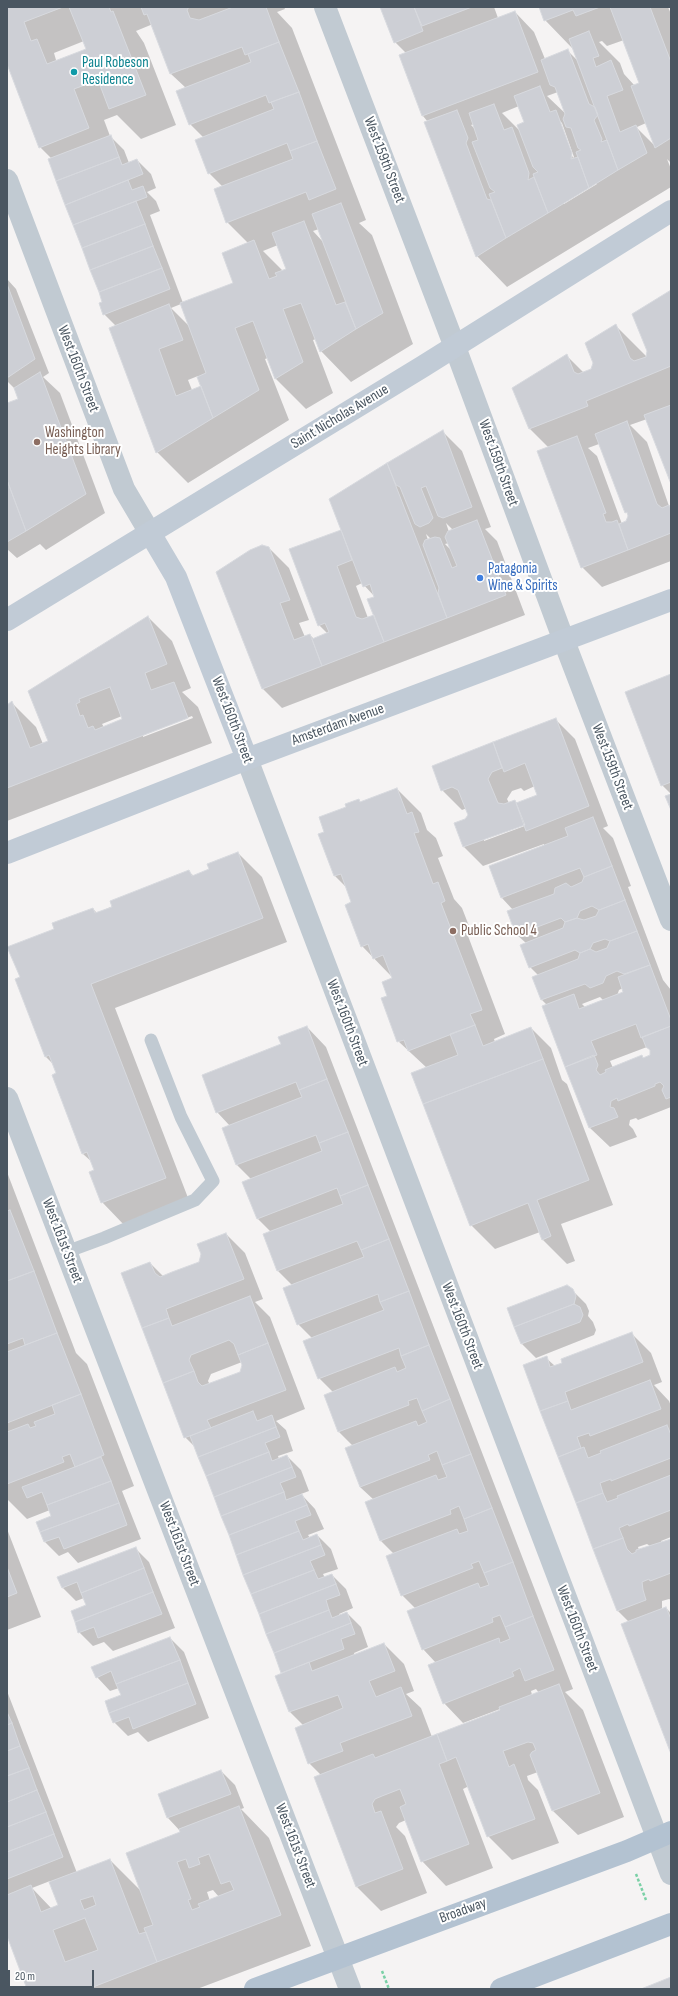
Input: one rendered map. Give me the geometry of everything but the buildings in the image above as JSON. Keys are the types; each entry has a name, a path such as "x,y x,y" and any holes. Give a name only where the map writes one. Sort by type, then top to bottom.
{"main road":[{"name":"Saint Nicholas Avenue","path":"7,620 455,347 671,211"},
{"name":"West 160th Street","path":"150,533 176,578 247,759"},
{"name":"Amsterdam Avenue","path":"7,853 247,759 671,600"},
{"name":"Broadway","path":"255,1989 627,1851 664,1835"},
{"path":"501,1989 671,1924"}],"street":[{"name":"West 159th Street","path":"325,7 671,920"},
{"name":"West 160th Street","path":"7,180 15,227 124,489 150,533"},
{"name":"West 160th Street","path":"247,759 664,1835 671,1874"},
{"name":"West 161st Street","path":"7,1098 350,1989"}],"lane":[{"path":"66,1252 104,1238 195,1200 213,1181 181,1116 151,1040"}],"path":[{"path":"634,1870 646,1900"},
{"path":"382,1970 389,1989"}],"place":[{"name":"Paul Robeson Residence","path":"74,72"},
{"name":"Washington Heights Library","path":"37,442"},
{"name":"Patagonia Wine & Spirits","path":"480,578"},
{"name":"Public School 4","path":"453,931"}]}
